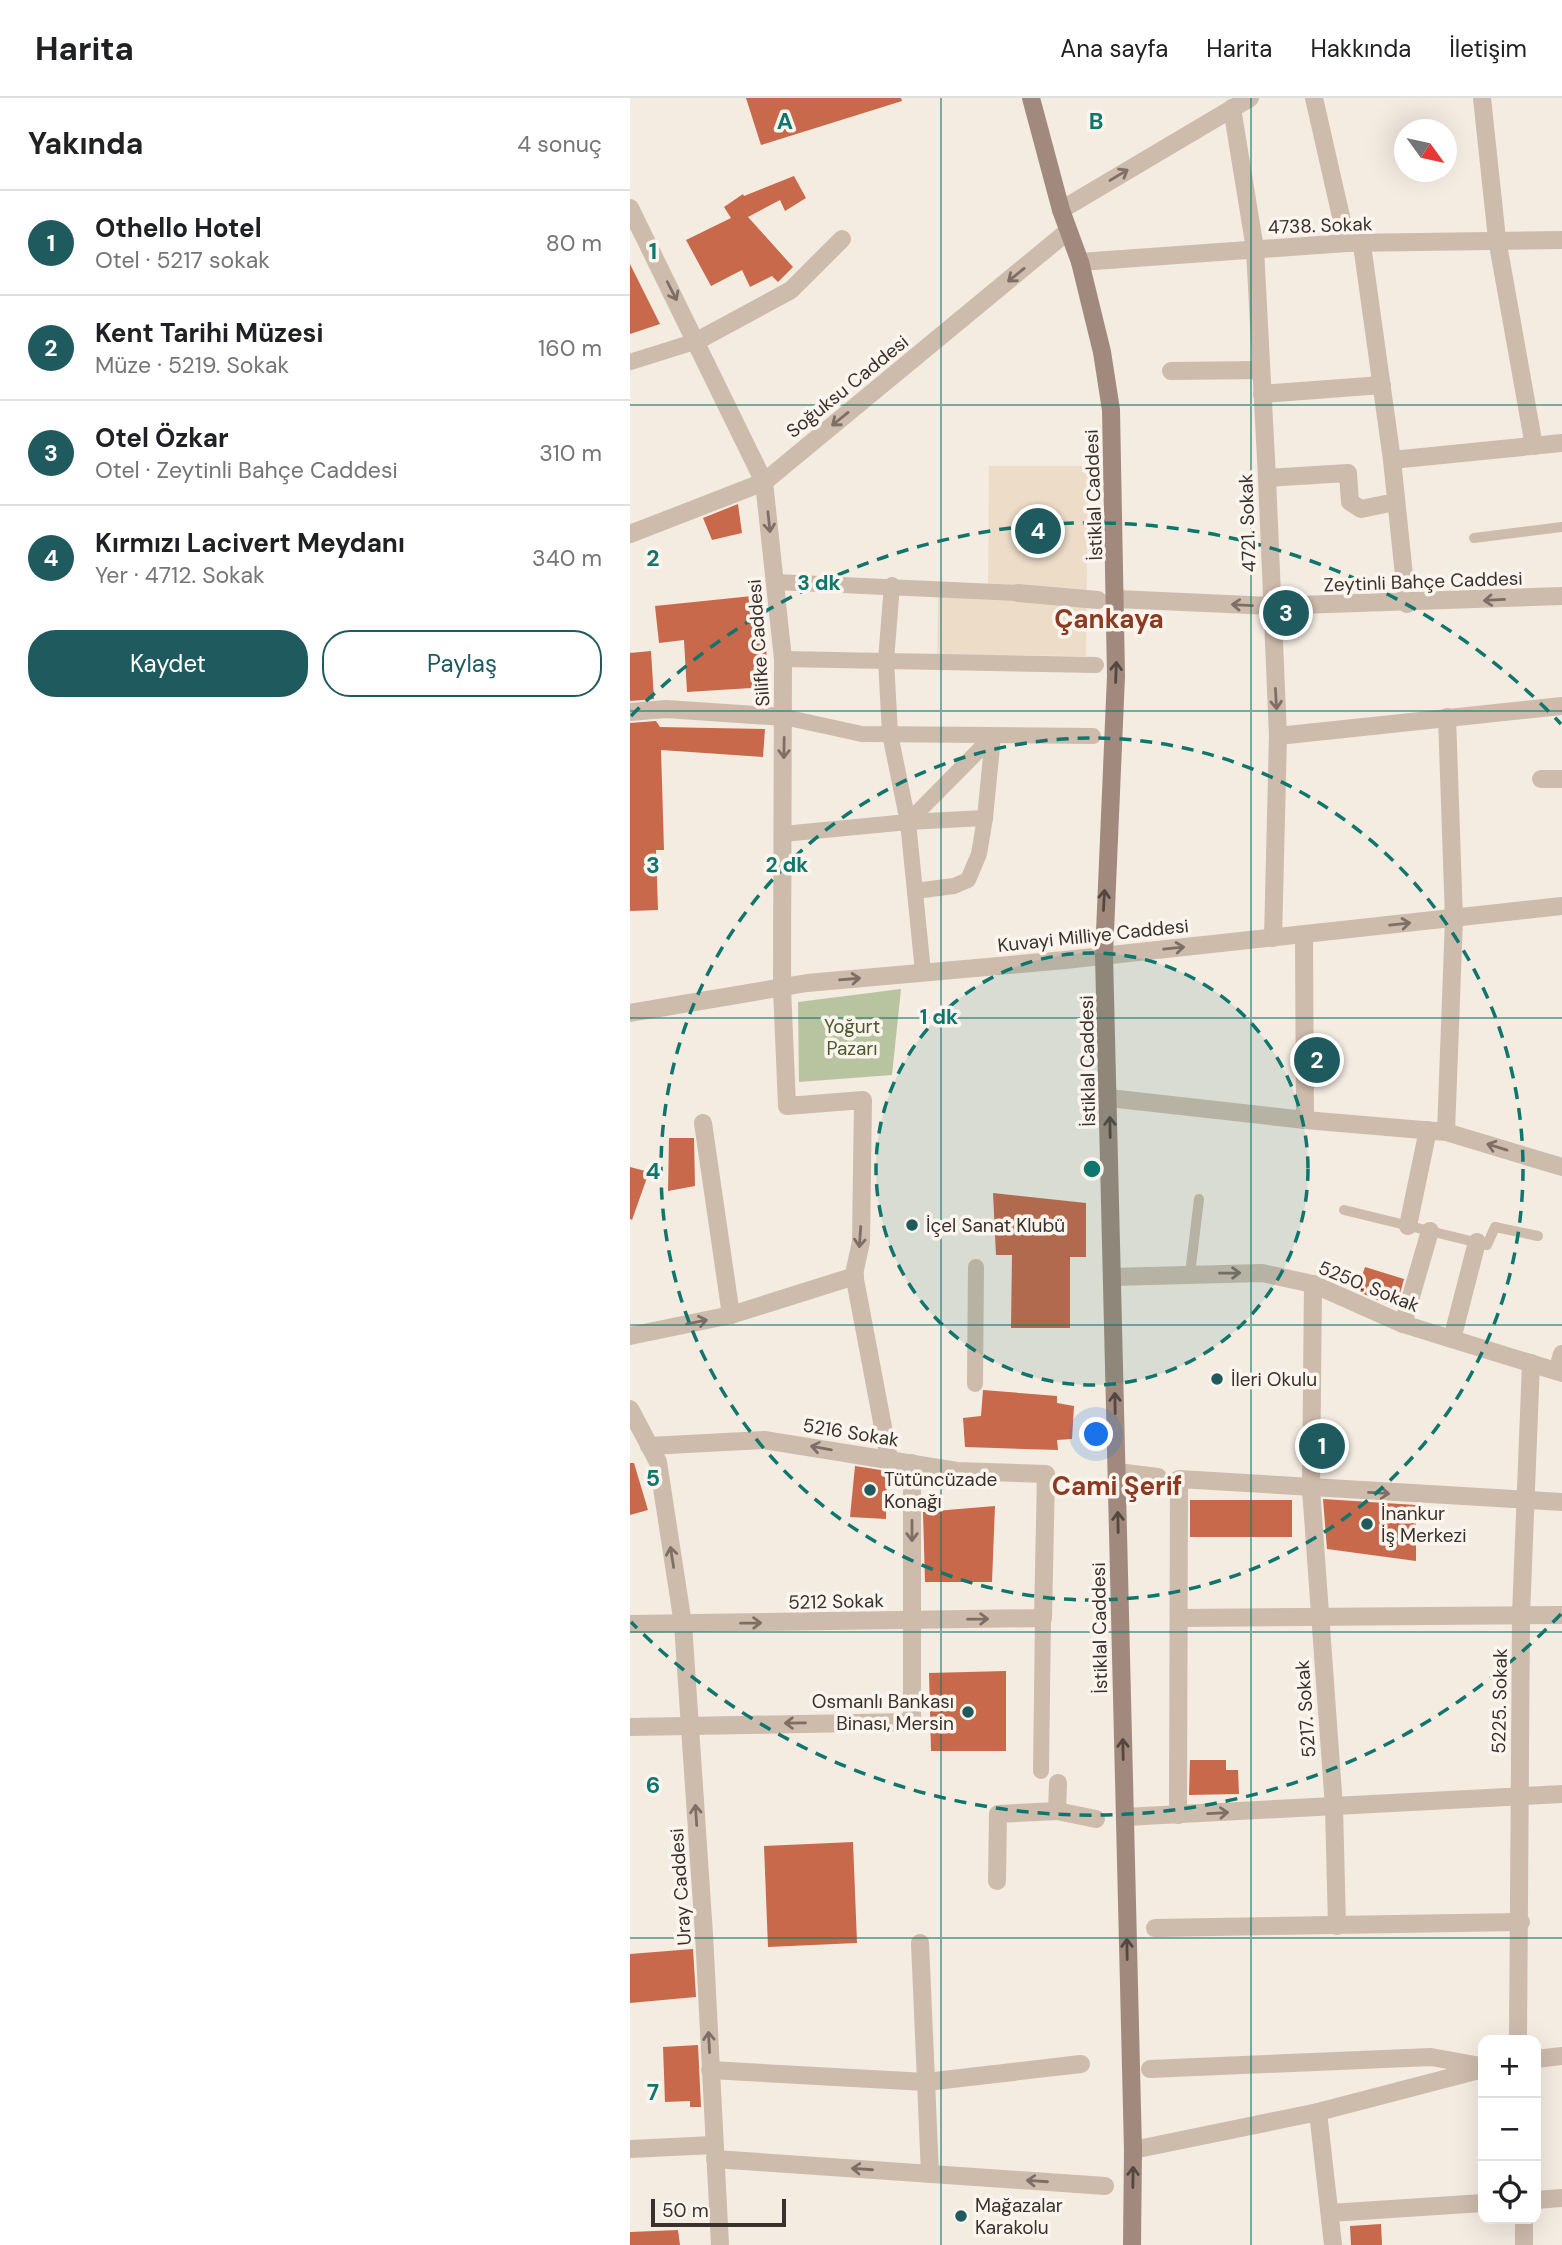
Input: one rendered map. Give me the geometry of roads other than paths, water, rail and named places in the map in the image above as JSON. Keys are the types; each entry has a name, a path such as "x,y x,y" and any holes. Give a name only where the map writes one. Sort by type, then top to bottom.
{"main road":[{"name":"İstiklal Caddesi","path":"1031,98 1060,210 1080,262 1102,352 1111,411 1117,599 1104,955 1133,2150 1132,2245"}],"street":[{"path":"1060,210 1250,98"},
{"path":"1314,98 1355,244 1381,385 1407,604"},
{"path":"1482,98 1497,239 1534,446"},
{"name":"4721. Sokak","path":"1232,108 1255,249 1267,478 1278,736 1273,937"},
{"name":"Silifke Caddesi","path":"630,208 764,482 783,659 782,988 787,1106 863,1100 861,1242 855,1276"},
{"name":"Soğuksu Caddesi","path":"630,534 764,482 1068,231"},
{"path":"630,362 697,341 791,290 842,239"},
{"name":"4738. Sokak","path":"1080,262 1355,244 1497,239 1562,240"},
{"path":"1171,372 1261,370"},
{"path":"1262,394 1381,385"},
{"path":"1392,460 1562,443"},
{"path":"1267,478 1348,473 1350,502 1361,509 1395,502"},
{"path":"775,582 892,585 1098,600"},
{"path":"892,585 886,660 890,734 908,822 923,972"},
{"name":"Zeytinli Bahçe Caddesi","path":"1117,599 1271,606 1407,604 1562,596"},
{"path":"783,659 1096,665"},
{"path":"1278,736 1562,706"},
{"path":"630,712 666,709 784,717 862,734 1093,736"},
{"path":"1408,1226 1437,1131 1454,919 1447,717"},
{"path":"915,891 954,887 968,880 979,854 993,736"},
{"path":"908,822 993,736"},
{"path":"1541,779 1562,779"},
{"path":"783,834 985,818"},
{"name":"Kuvayi Milliye Caddesi","path":"630,1013 782,988 1562,906"},
{"path":"1304,935 1304,1120"},
{"path":"1109,1098 1304,1120 1437,1131 1562,1167"},
{"path":"703,1124 731,1315"},
{"path":"1402,1324 1430,1231"},
{"path":"1452,1339 1477,1242"},
{"path":"975,1384 976,1268"},
{"name":"5250. Sokak","path":"1112,1277 1262,1273 1314,1284 1402,1324 1531,1363 1560,1366"},
{"path":"630,1336 731,1315 855,1276 889,1459"},
{"name":"5217. Sokak","path":"1314,1284 1311,1489 1334,1807 1337,1926"},
{"name":"5225. Sokak","path":"1518,2035 1521,1615 1531,1363"},
{"name":"Uray Caddesi","path":"630,1409 658,1462 682,1625 720,2245"},
{"name":"5216 Sokak","path":"649,1446 764,1440 957,1471 1046,1474 1043,1618"},
{"path":"630,1727 912,1721 912,1463"},
{"path":"1117,1472 1158,1477"},
{"path":"1178,1815 1180,1479 1524,1502 1562,1502"},
{"path":"1179,1618 1562,1615"},
{"path":"1041,1772 1043,1618"},
{"name":"5212 Sokak","path":"630,1623 682,1625 1043,1618"},
{"path":"1057,1811 1058,1783"},
{"path":"1125,1817 1562,1794"},
{"path":"997,1881 998,1814 1057,1811 1096,1819"},
{"path":"1155,1928 1521,1922"},
{"path":"920,1943 930,2174"},
{"path":"1541,2058 1562,2056"},
{"path":"1150,2069 1431,2057 1478,2067"},
{"path":"710,2070 926,2082 1082,2064"},
{"path":"1133,2150 1318,2112 1478,2069"},
{"path":"1318,2112 1333,2245"},
{"path":"630,2149 714,2152 930,2174 1105,2186"},
{"path":"1541,2200 1562,2198"},
{"path":"1330,2213 1478,2203"},
{"path":"1524,2224 1524,2245"}],"lane":[{"path":"1474,538 1562,527"},
{"path":"1190,1274 1199,1199"},
{"path":"1344,1210 1487,1245 1495,1227 1538,1236"}],"place":[{"name":"Kırmızı Lacivert Meydanı","path":"1038,531"},
{"name":"Otel Özkar","path":"1286,613"},
{"name":"Kent Tarihi Müzesi","path":"1317,1060"},
{"name":"İçel Sanat Klubü","path":"912,1225"},
{"name":"İleri Okulu","path":"1217,1379"},
{"name":"Othello Hotel","path":"1322,1446"},
{"name":"Tütüncüzade Konağı","path":"870,1490"},
{"name":"İnankur İş Merkezi","path":"1367,1524"},
{"name":"Osmanlı Bankası Binası, Mersin","path":"968,1712"},
{"name":"Mağazalar Karakolu","path":"961,2216"}],"district":[{"name":"Çankaya","path":"1109,619"},
{"name":"Cami Şerif","path":"1117,1486"}],"park label":[{"name":"Yoğurt Pazarı","path":"852,1037"}]}
